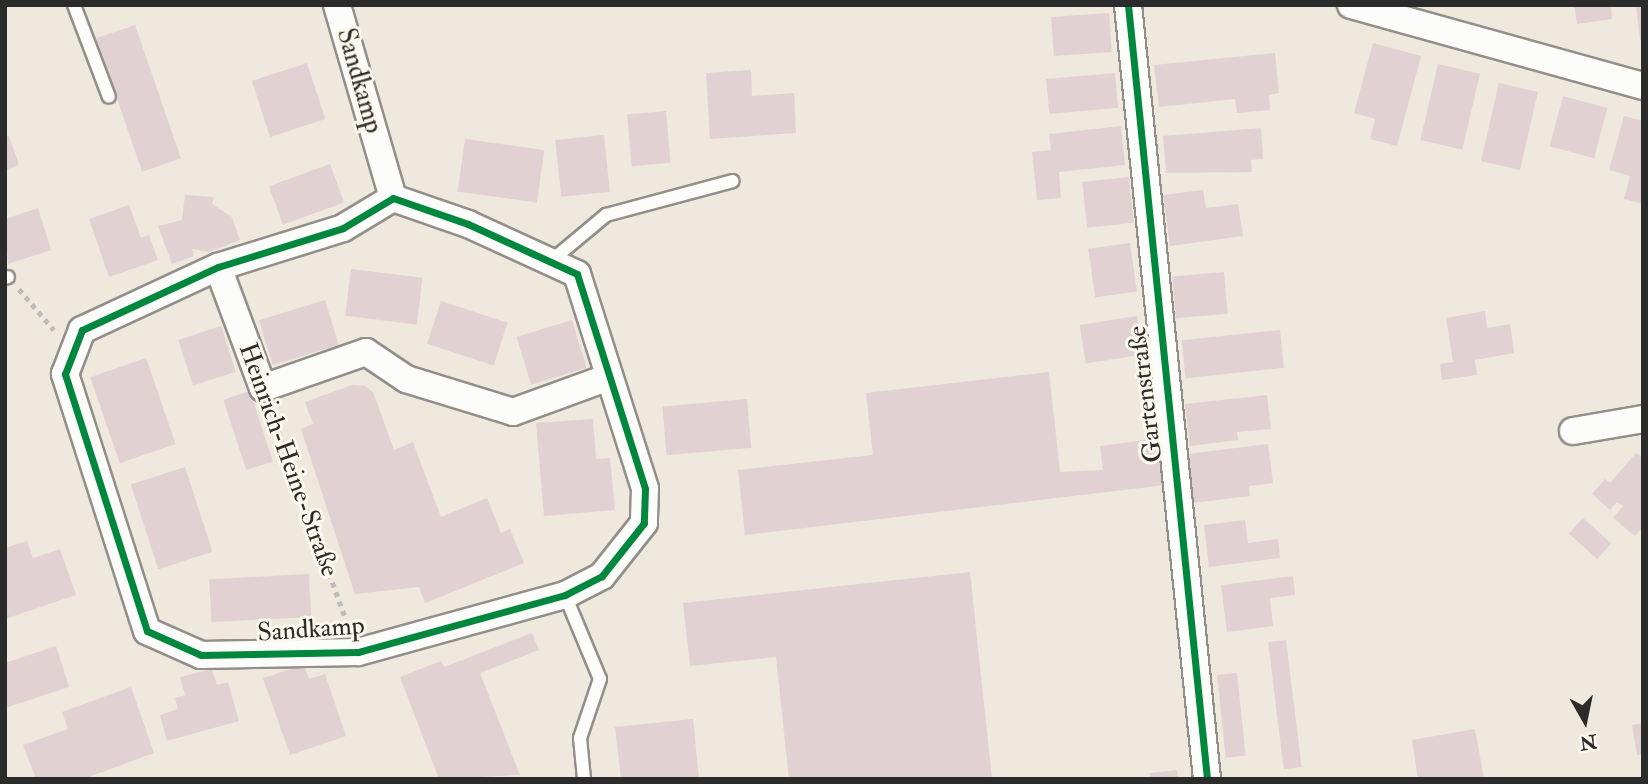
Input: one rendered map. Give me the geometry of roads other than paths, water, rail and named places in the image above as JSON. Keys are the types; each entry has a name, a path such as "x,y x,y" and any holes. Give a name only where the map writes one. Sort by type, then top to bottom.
{"street":[{"name":"Sandkamp","path":"337,5 393,198"},
{"name":"Gartenstraße","path":"1128,5 1207,779"},
{"path":"1351,5 1643,86"},
{"name":"Sandkamp","path":"393,198 468,224 577,274 645,489 644,523 602,576 565,595 358,652 311,657 201,654 147,631 65,374 82,330 218,267 343,228 393,198"},
{"name":"Heinrich-Heine-Straße","path":"218,267 263,388 366,352 406,379 513,412 609,377"},
{"path":"1573,431 1643,419"}],"lane":[{"path":"74,5 109,97"},
{"path":"551,262 606,215 733,181"},
{"path":"565,595 600,678 580,738 584,779"}]}
